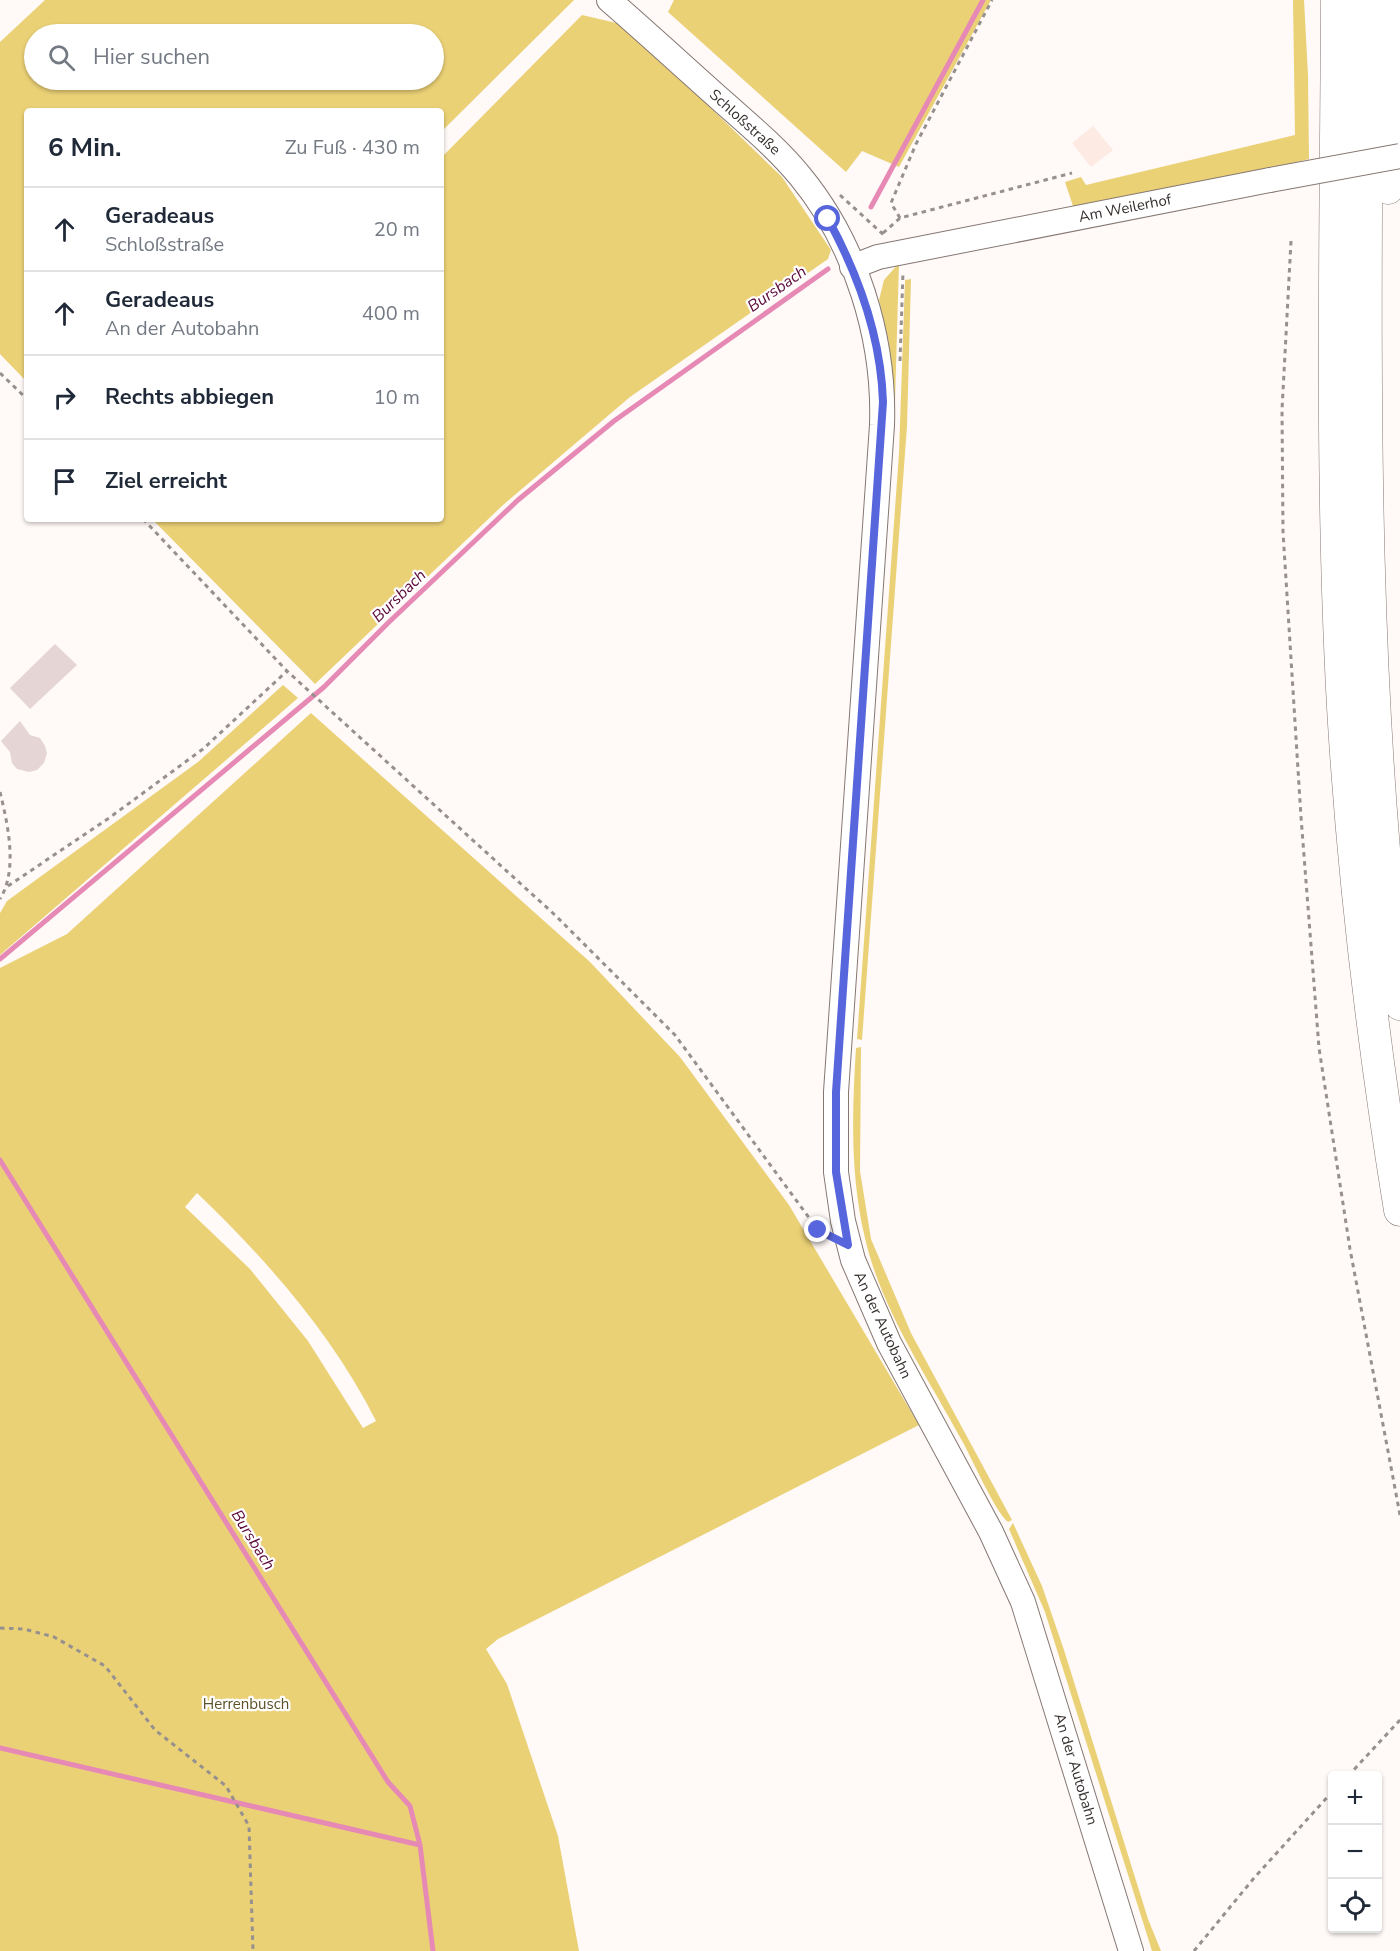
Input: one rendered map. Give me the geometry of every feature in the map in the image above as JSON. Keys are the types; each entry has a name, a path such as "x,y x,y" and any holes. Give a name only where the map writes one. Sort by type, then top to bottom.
{"highway":[{"path":"1344,0 1367,437 1372,705 1386,877 1400,1004"},
{"path":"1344,0 1336,442 1343,707 1369,994 1400,1210"},
{"path":"1367,437 1385,391 1384,247 1399,0"}],"main road":[{"name":"Schloßstraße","path":"609,0 789,162 823,209 852,267"},
{"name":"Am Weilerhof","path":"852,267 887,255 1400,156"},
{"name":"An der Autobahn","path":"852,267 878,345 883,402 836,1092 836,1172 848,1245 889,1343 985,1521 1023,1602 1131,1951"}],"path":[{"path":"900,218 891,203 916,144 992,0"},
{"path":"883,232 900,218 1072,173"},
{"path":"1291,241 1282,410 1283,532 1301,817 1319,1048 1350,1249 1400,1515"},
{"path":"900,362 903,267"},
{"path":"0,373 24,396"},
{"path":"146,522 287,671 555,915 675,1035 818,1230 848,1245"},
{"path":"0,899 8,886 109,818 203,749 287,671"},
{"path":"0,792 9,839 8,886"},
{"path":"0,1628 24,1629 54,1637 105,1665 155,1730 226,1786 249,1826 253,1951"},
{"path":"1353,1771 1400,1720"},
{"path":"1194,1951 1247,1887 1328,1796"}],"shaded area":[{"path":"1093,126 1113,150 1091,167 1072,143"}],"green space":[{"path":"45,0 574,0 444,129 444,108 24,108 24,379 0,354 0,42"},
{"path":"674,0 991,0 899,167 862,151 846,172 668,12"},
{"path":"1293,0 1304,0 1309,159 1289,164 1288,169 1074,209 1065,182 1081,177 1086,185 1295,135"},
{"path":"582,15 625,25 782,177 831,250 828,259 630,397 503,505 315,684 155,522 444,522 444,155"},
{"path":"899,263 894,436 890,436 889,343 879,300 884,280"},
{"path":"911,279 907,426 862,1040 857,1039 899,453 905,280"},
{"path":"283,685 298,698 0,955 0,913 7,901 198,762"},
{"name":"Herrenbusch","path":"311,713 590,962 680,1057 789,1205 919,1425 498,1639 486,1649 507,1684 558,1836 579,1951 0,1951 0,968 67,934","holes":["197,1193 273,1271 319,1328 340,1358 376,1421 363,1428 308,1341 250,1269 185,1207"]},
{"path":"861,1047 860,1171 871,1239 911,1333 1012,1520 1008,1522 990,1496 961,1439 906,1342 872,1264 860,1214 855,1167 853,1120 856,1048"},
{"path":"1013,1523 1042,1586 1148,1919 1161,1951 1152,1951 1045,1612 1009,1529"},
{"path":"1003,1531 1040,1615 1123,1883 1120,1885"}],"building":[{"path":"55,644 77,665 30,709 10,688"},
{"path":"20,721 30,735 40,738 45,746 47,753 44,763 37,770 29,772 17,769 12,763 10,752 1,741"}],"waterway":[{"path":"871,207 983,0"},
{"name":"Bursbach","path":"0,959 324,687 518,500 614,421 828,269"},
{"name":"Bursbach","path":"0,1160 388,1782 410,1806 420,1845 433,1951"},
{"path":"0,1748 420,1845"}],"route":[{"path":"818,1230 848,1245 836,1172 836,1092 883,402 878,345 873,326 852,267 828,219"}]}
